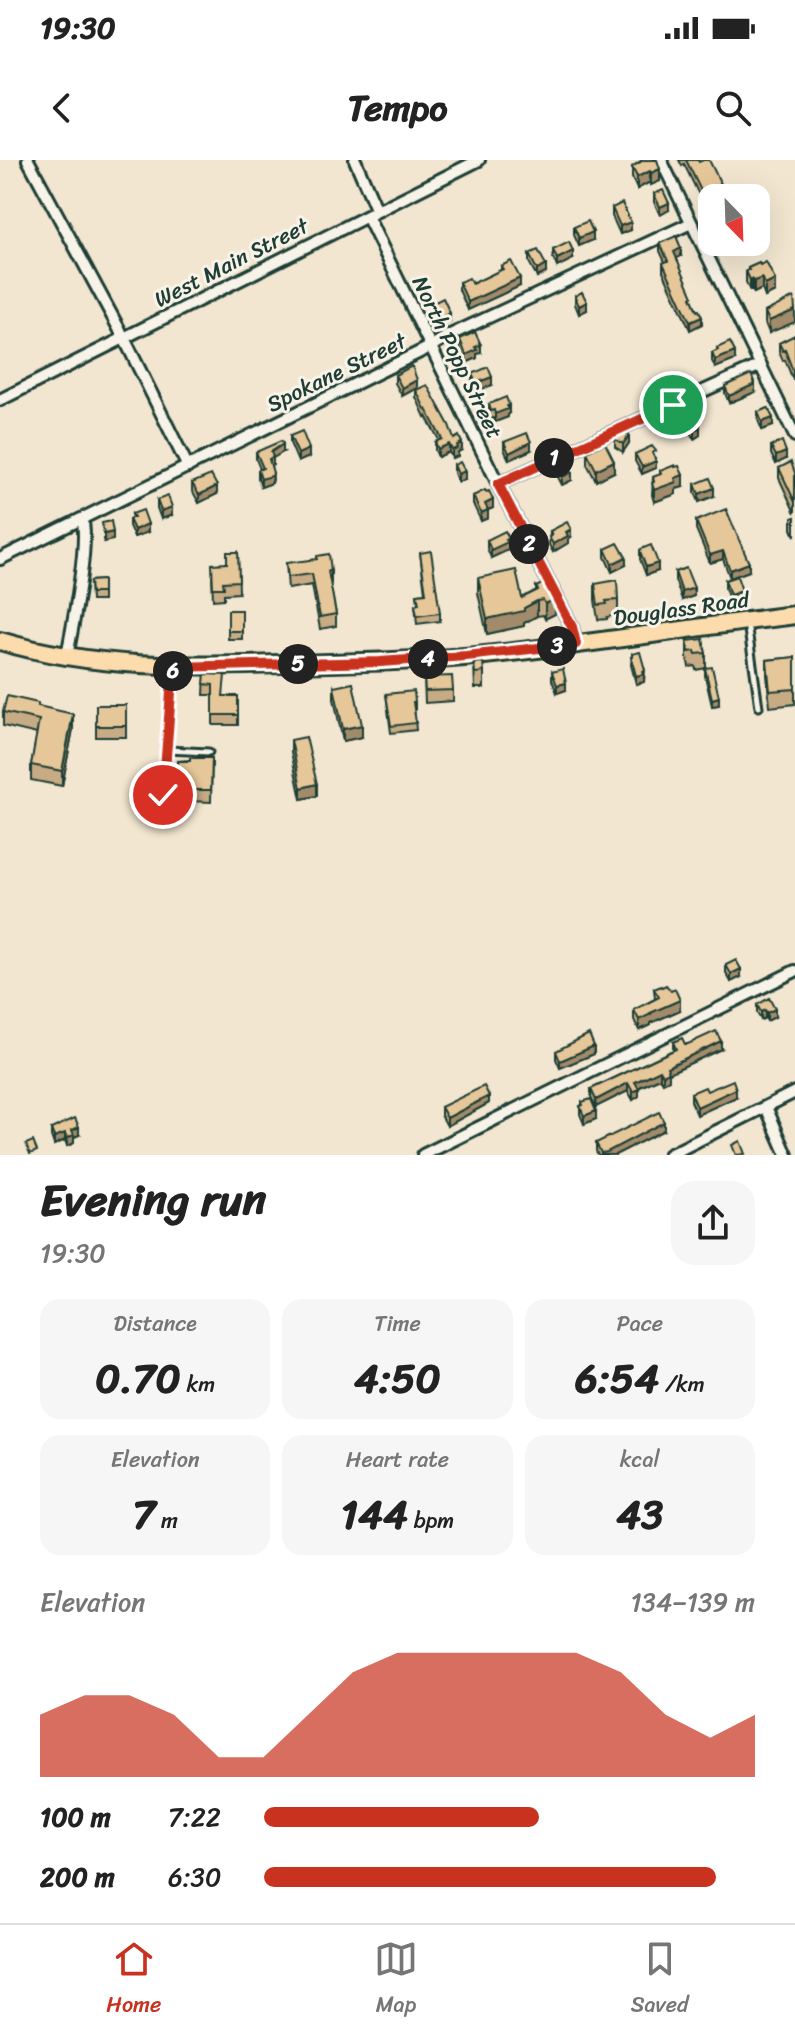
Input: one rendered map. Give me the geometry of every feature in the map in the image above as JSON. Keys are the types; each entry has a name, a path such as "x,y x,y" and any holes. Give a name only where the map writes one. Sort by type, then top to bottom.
{"main road":[{"name":"Douglass Road","path":"0,641 67,656 173,667 380,662 576,644 795,615"}],"street":[{"path":"28,160 124,338 188,467"},
{"name":"North Popp Street","path":"355,160 372,213 430,347 572,627 576,644"},
{"name":"West Main Street","path":"0,400 479,160"},
{"path":"661,160 795,436"},
{"name":"Spokane Street","path":"0,559 448,336 691,223"},
{"path":"498,484 761,365"},
{"path":"67,656 85,530 82,519"},
{"path":"423,1155 795,971"},
{"path":"669,1155 795,1092"},
{"path":"766,1107 787,1155"}],"lane":[{"path":"746,622 759,707"},
{"path":"163,795 173,667"},
{"path":"167,750 209,752"}],"building":[{"path":"644,160 657,160 660,169 637,177 632,167"},
{"path":"686,160 709,160 721,184 698,185"},
{"path":"663,190 669,203 660,207 654,194"},
{"path":"622,203 631,222 620,226 612,208"},
{"path":"588,221 593,232 579,238 574,227"},
{"path":"676,236 681,248 674,252 702,317 690,322 663,263 668,261 660,243"},
{"path":"569,242 573,251 557,259 553,250"},
{"path":"538,250 546,265 537,270 529,254"},
{"path":"511,261 520,278 468,302 459,282 469,278 472,284 503,269 501,266"},
{"path":"766,262 775,280 765,285 762,278 750,280 746,271 748,268"},
{"path":"582,292 587,302 579,306 575,296"},
{"path":"794,297 795,310 769,321 765,312"},
{"path":"443,298 450,313 438,319 431,304"},
{"path":"475,332 481,345 466,355 460,339"},
{"path":"795,335 795,370 793,371 779,343"},
{"path":"730,342 735,352 715,360 712,353"},
{"path":"412,366 417,380 402,388 395,375"},
{"path":"488,367 492,377 476,383 472,374"},
{"path":"751,374 755,384 729,396 725,386"},
{"path":"427,385 454,439 459,436 462,443 457,445 458,448 452,450 449,444 438,449 435,442 442,439 416,390"},
{"path":"506,397 508,409 495,414 494,410 491,411 489,404"},
{"path":"768,408 773,418 762,422 758,412"},
{"path":"696,413 700,427 694,431 685,418"},
{"path":"620,430 629,435 623,444 615,439"},
{"path":"302,431 309,449 298,454 290,436"},
{"path":"527,433 531,442 509,453 504,442"},
{"path":"281,441 283,444 271,452 273,457 269,459 272,476 261,479 258,470 263,468 256,452"},
{"path":"782,441 786,452 776,456 771,446"},
{"path":"605,443 614,461 596,470 587,452"},
{"path":"652,446 656,451 652,453 656,461 642,467 635,454"},
{"path":"566,460 572,472 562,477 556,465"},
{"path":"460,462 465,471 458,474 454,465"},
{"path":"791,462 795,473 795,502 779,468"},
{"path":"675,465 679,466 683,475 675,478 676,482 654,490 653,477"},
{"path":"211,475 217,486 199,495 192,483"},
{"path":"710,478 714,488 699,494 695,484"},
{"path":"489,491 493,500 485,504 488,510 481,513 473,496"},
{"path":"168,496 172,507 161,511 157,500"},
{"path":"726,509 749,563 730,570 723,551 710,555 696,521"},
{"path":"143,510 148,524 134,530 129,519 134,517 132,514"},
{"path":"111,521 113,532 104,534 102,523"},
{"path":"567,522 571,529 566,532 568,536 553,544 550,531"},
{"path":"505,531 508,542 491,550 487,540"},
{"path":"618,543 626,557 612,564 605,549"},
{"path":"651,545 658,563 646,567 640,551"},
{"path":"431,551 440,613 417,616 417,594 426,593 420,553"},
{"path":"227,552 238,552 239,581 223,582 224,588 213,588 212,564 227,563"},
{"path":"329,554 331,571 328,571 336,614 320,617 312,574 288,577 286,563 317,559 317,556"},
{"path":"686,568 694,588 682,592 675,572"},
{"path":"516,570 522,598 546,582 555,599 545,604 543,600 537,601 524,611 487,619 478,578"},
{"path":"737,576 742,591 730,595 725,580"},
{"path":"103,580 103,593 91,593 90,581"},
{"path":"617,580 618,600 598,605 595,584"},
{"path":"228,610 242,610 242,631 228,631"},
{"path":"703,639 706,653 689,652 687,641"},
{"path":"640,652 645,670 644,674 636,676 631,657"},
{"path":"795,657 795,689 770,691 767,660"},
{"path":"483,662 484,672 475,673 474,663"},
{"path":"712,667 719,697 712,699 705,668"},
{"path":"563,669 566,683 557,685 552,672"},
{"path":"205,674 225,675 223,696 238,696 238,715 213,715 213,685 204,684"},
{"path":"452,676 453,690 425,691 424,677"},
{"path":"353,683 362,725 343,729 334,687"},
{"path":"414,691 416,723 391,726 386,694"},
{"path":"7,696 73,714 62,771 31,765 39,720 3,712"},
{"path":"96,705 126,705 126,726 96,726"},
{"path":"306,737 317,784 301,788 291,740"},
{"path":"190,758 212,758 211,790 188,790 188,777 178,777 178,761 190,761"},
{"path":"736,960 741,969 731,974 726,965"},
{"path":"666,985 671,991 675,989 680,1000 639,1020 634,1010 659,997 654,989"},
{"path":"769,998 775,1009 761,1012 757,1005"},
{"path":"716,1031 721,1041 667,1067 669,1072 663,1075 660,1070 635,1082 639,1089 633,1092 628,1083 596,1100 591,1089 676,1049 673,1042 682,1038 688,1044"},
{"path":"589,1034 594,1046 560,1061 556,1051"},
{"path":"733,1080 736,1089 697,1107 691,1093 705,1087 707,1091"},
{"path":"484,1086 489,1096 447,1118 441,1107"},
{"path":"591,1099 596,1111 584,1116 580,1106"},
{"path":"659,1112 664,1122 601,1153 596,1143"},
{"path":"75,1118 79,1127 72,1130 74,1135 67,1138 65,1133 54,1137 51,1129"},
{"path":"33,1141 37,1151 30,1154 26,1144"},
{"path":"740,1141 745,1154 736,1155 732,1145"}],"route":[{"path":"163,795 173,667 380,662 576,644 572,627 498,484 673,405"}]}
